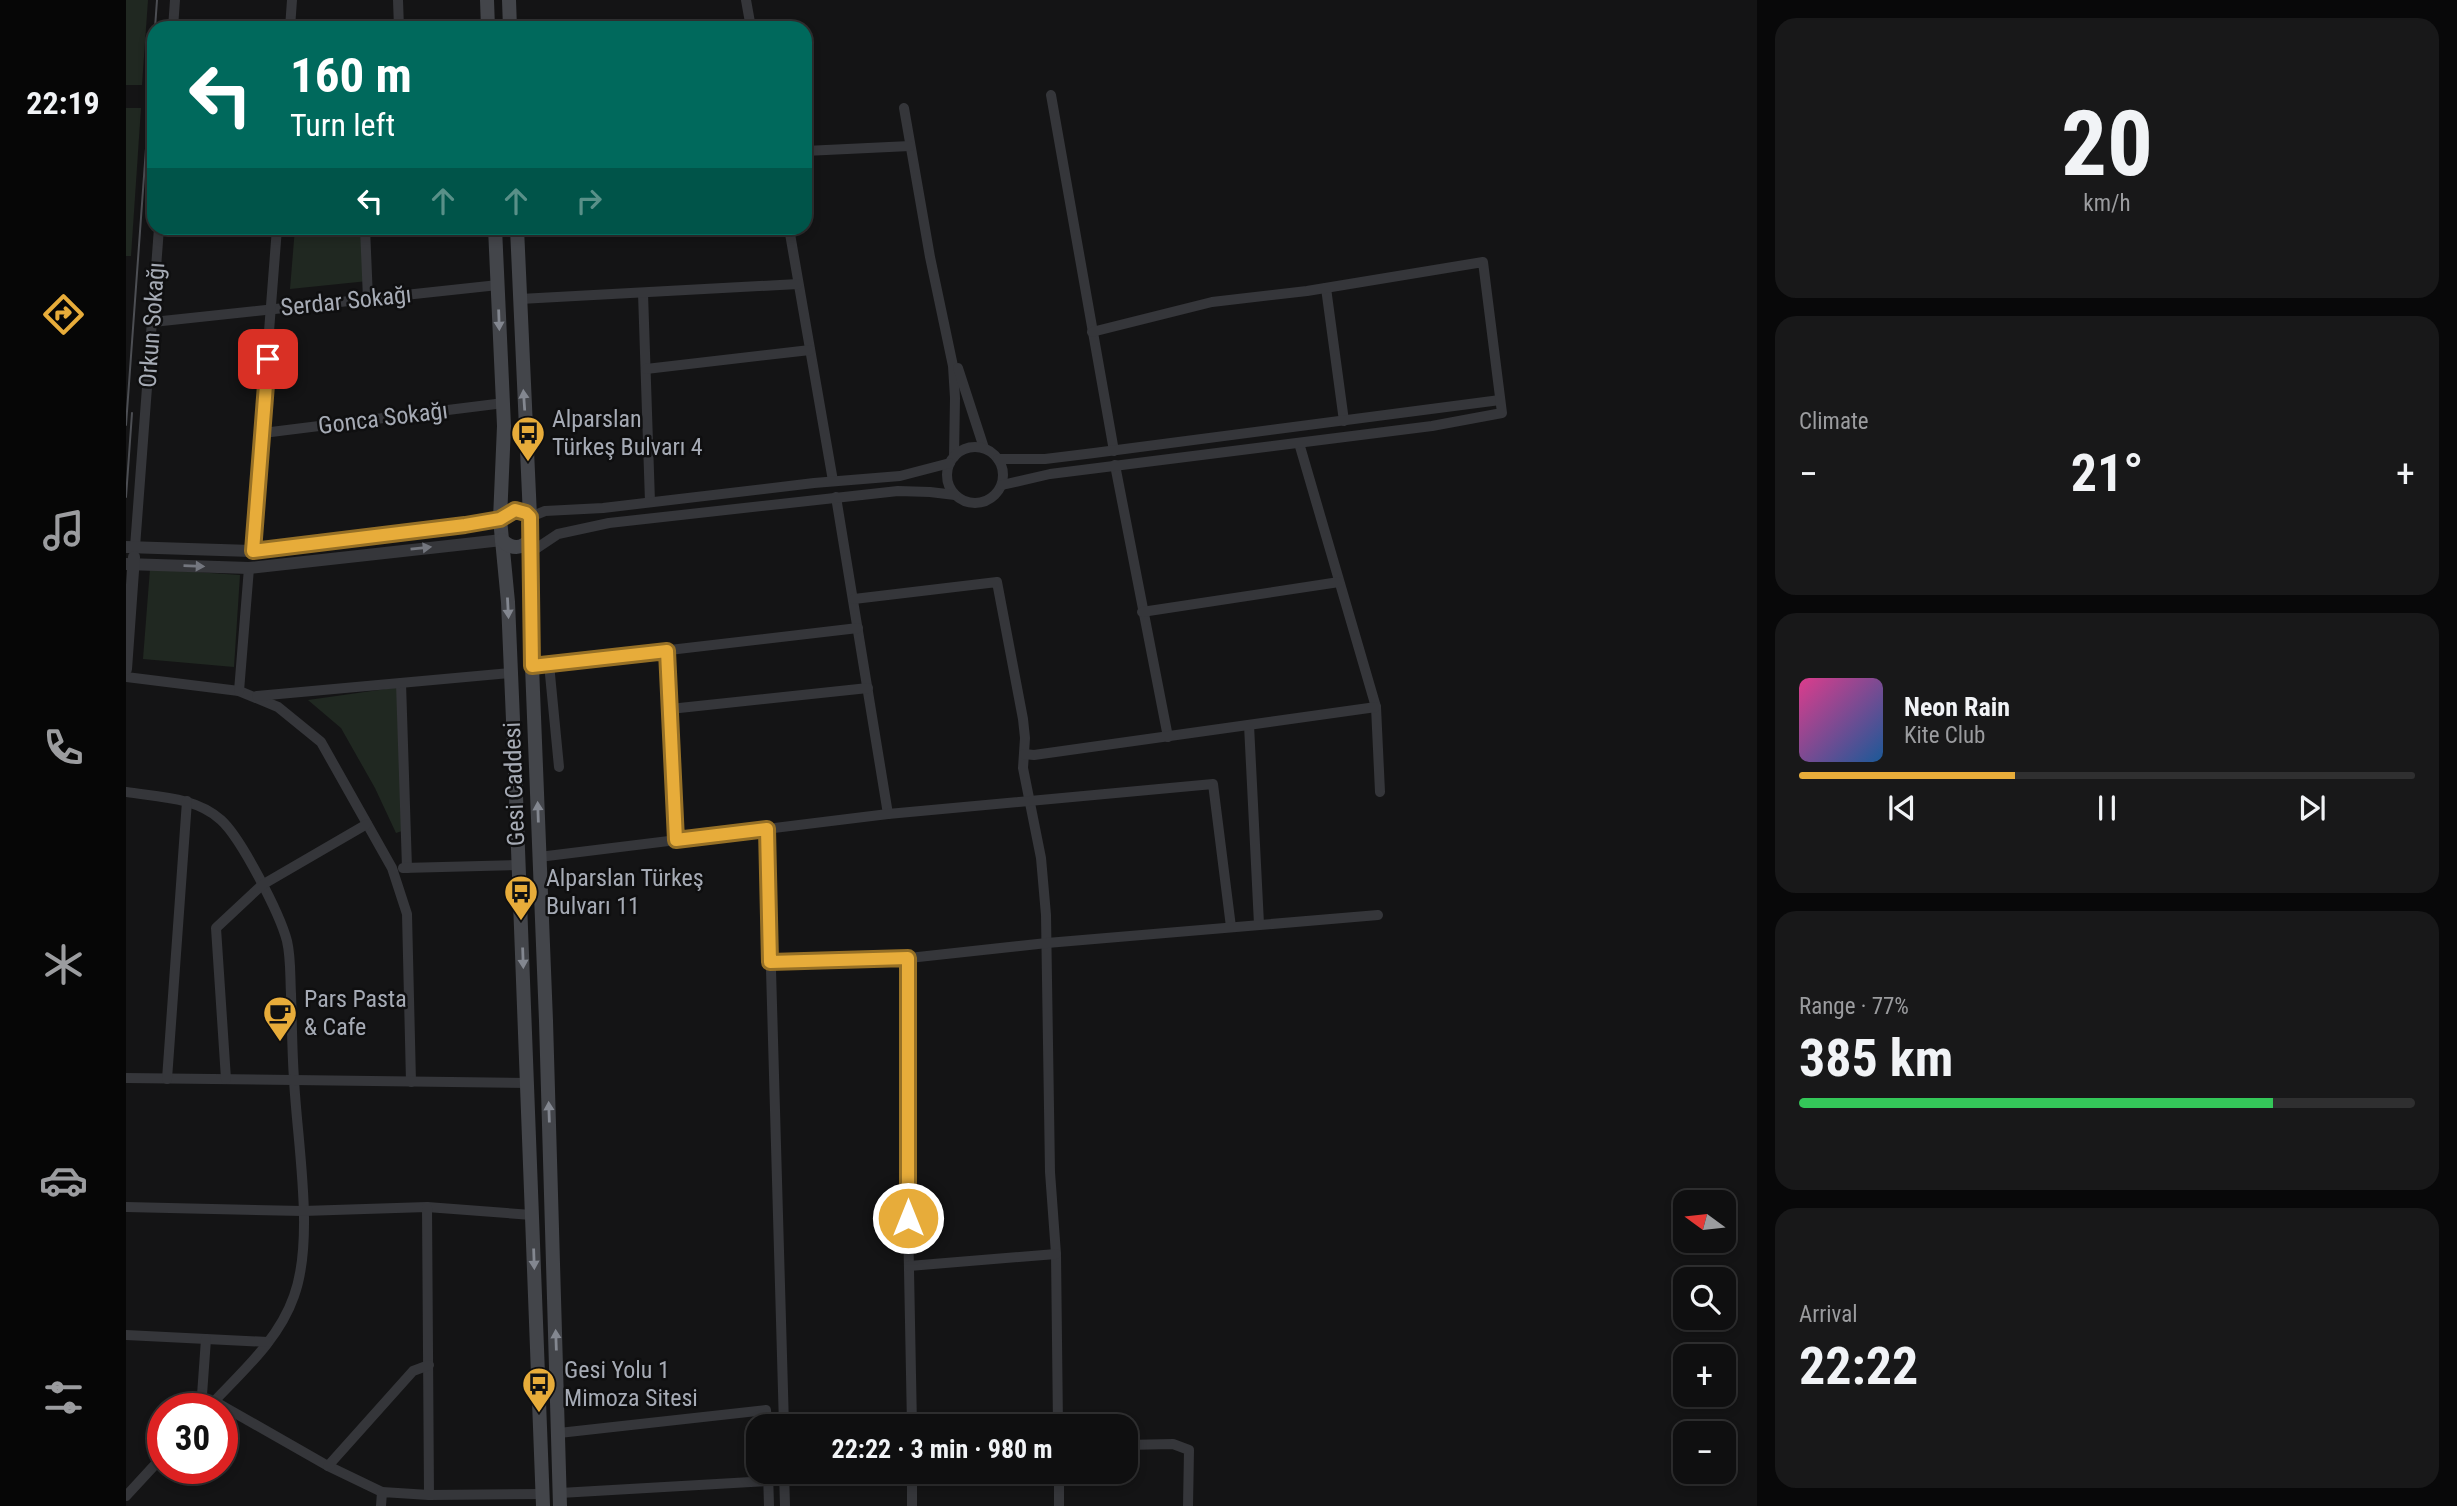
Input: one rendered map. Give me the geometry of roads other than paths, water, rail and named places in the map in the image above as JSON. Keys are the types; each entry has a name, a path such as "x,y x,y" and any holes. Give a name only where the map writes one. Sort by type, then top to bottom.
{"main road":[{"path":"487,0 488,21"},
{"path":"509,0 510,21"},
{"path":"495,235 504,460 500,519"},
{"name":"Gesi Caddesi","path":"517,235 531,546 532,666 560,1500"},
{"path":"500,519 515,510 530,517"},
{"name":"Gesi Caddesi","path":"500,519 511,673 542,1500"},
{"path":"502,541 517,547 527,543 531,546"}],"street":[{"path":"174,21 175,0"},
{"path":"290,21 292,0"},
{"path":"398,0 399,21"},
{"path":"746,0 750,21"},
{"path":"1051,95 1114,451"},
{"path":"904,108 955,382 952,460 947,476 955,495"},
{"path":"812,152 910,146"},
{"name":"Orkun Sokağı","path":"131,547 153,323 159,235"},
{"path":"253,551 277,235"},
{"path":"365,235 368,299"},
{"path":"790,235 833,481"},
{"path":"1002,485 1026,478 1432,426 1502,413 1483,262 1326,288 1212,302 1093,332"},
{"path":"520,299 798,284"},
{"name":"Serdar Sokağı","path":"153,323 498,285"},
{"path":"1326,288 1344,421"},
{"path":"643,293 650,502"},
{"path":"531,546 558,534 609,523 836,497 909,491 955,495 967,502 981,503 993,497 1002,485 1003,471 999,459 984,448 947,335"},
{"path":"646,369 810,350"},
{"path":"999,459 1045,459 1114,451 1500,400"},
{"name":"Gonca Sokağı","path":"263,433 503,403"},
{"path":"1299,443 1376,707 1380,792"},
{"path":"530,517 545,511 603,508 914,473 952,460 965,449 984,448"},
{"path":"1115,466 1168,737"},
{"path":"836,497 888,814"},
{"path":"126,669 131,547 253,551 500,519"},
{"path":"130,565 249,568 502,541"},
{"path":"239,691 249,568"},
{"path":"854,599 997,582 1023,719 1023,768 1041,858 1047,943 1050,1172 1056,1254 1058,1414"},
{"path":"1142,611 1339,582"},
{"path":"532,666 859,628"},
{"path":"667,651 676,840"},
{"path":"550,664 559,767"},
{"path":"256,696 511,673"},
{"path":"126,677 239,691 256,696 285,712 321,742 392,868 407,914 411,1082"},
{"path":"401,683 407,868"},
{"path":"670,709 868,688"},
{"path":"1024,754 1034,755 1376,707"},
{"path":"1249,725 1259,924"},
{"path":"539,857 888,814 1213,783 1231,927"},
{"path":"126,792 187,801 208,810 224,822 262,885 282,928 289,955 303,1211 301,1270 284,1320 268,1342 221,1393"},
{"path":"167,1079 187,801"},
{"path":"226,1079 216,928 262,885 367,824"},
{"path":"767,829 784,1414"},
{"path":"392,868 519,865"},
{"path":"770,962 908,958 1047,943 1378,915"},
{"path":"908,958 912,1414"},
{"path":"126,1078 528,1083"},
{"path":"126,1207 303,1211 427,1207 532,1215"},
{"path":"427,1207 429,1495"},
{"path":"909,1266 1056,1254"},
{"path":"126,1335 268,1342"},
{"path":"202,1393 206,1339"},
{"path":"328,1466 413,1371 429,1365"},
{"path":"559,1433 766,1410 766,1414"},
{"path":"238,1419 382,1492 542,1500"},
{"path":"1138,1445 1173,1444 1189,1450 1188,1506"},
{"path":"126,1496 147,1473"},
{"path":"560,1500 746,1479"},
{"path":"768,1484 769,1506"},
{"path":"784,1484 785,1506"},
{"path":"912,1484 912,1506"},
{"path":"1059,1484 1059,1506"},
{"path":"382,1492 382,1506"}],"tram line":[{"path":"156,21 157,0"},
{"path":"126,425 147,135"},
{"path":"126,497 132,413"}],"place":[{"name":"Alparslan Türkeş Bulvarı 4","path":"528,463"},
{"name":"Alparslan Türkeş Bulvarı 11","path":"521,922"},
{"name":"Pars Pasta & Cafe","path":"280,1043"},
{"name":"Gesi Yolu 1 Mimoza Sitesi","path":"539,1414"}]}
